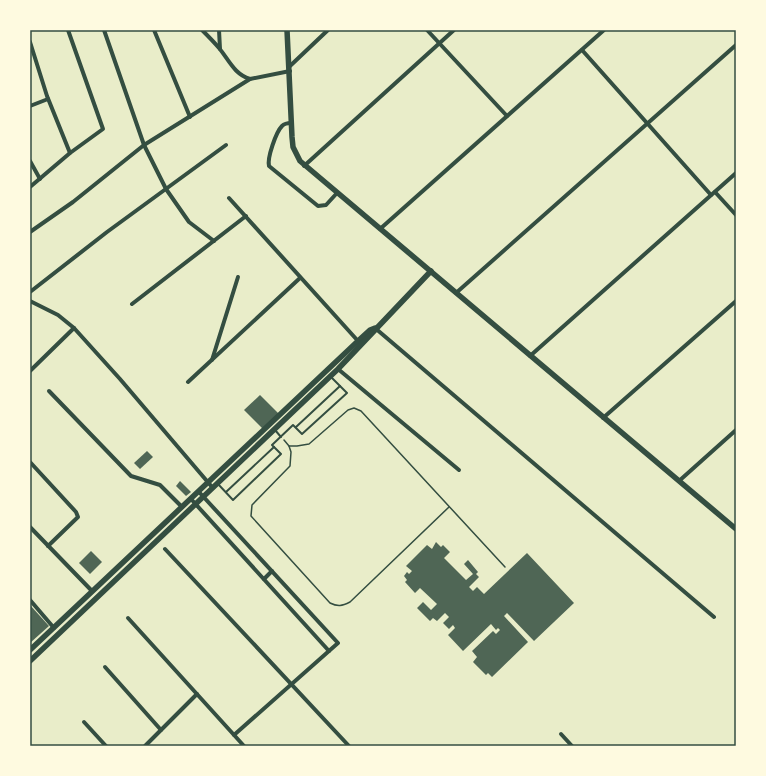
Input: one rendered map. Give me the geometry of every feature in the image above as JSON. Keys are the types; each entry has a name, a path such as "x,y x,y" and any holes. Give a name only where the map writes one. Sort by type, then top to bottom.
{"street":[{"path":"30,187 70,153 103,129 68,30"},
{"path":"104,30 144,145 166,189 189,222 214,241"},
{"path":"154,30 190,117"},
{"path":"202,30 220,49 238,73 250,79"},
{"path":"219,30 220,49"},
{"path":"287,30 293,147 296,156 304,166 736,528"},
{"path":"30,232 73,202 144,145 250,79 290,68 328,30"},
{"path":"427,30 507,116"},
{"path":"304,166 454,30"},
{"path":"380,229 604,30"},
{"path":"30,42 48,99 70,153"},
{"path":"456,293 736,45"},
{"path":"582,50 647,124 736,215"},
{"path":"30,106 48,99"},
{"path":"291,123 284,125 279,131 268,159 269,166 318,206 326,205 337,193"},
{"path":"30,292 226,145"},
{"path":"30,161 40,178"},
{"path":"530,356 736,173"},
{"path":"229,198 358,341"},
{"path":"132,304 246,216"},
{"path":"30,661 193,501 328,374 358,341 370,330 375,328 431,272"},
{"path":"212,360 238,277"},
{"path":"188,382 300,278"},
{"path":"30,301 58,314 74,328 212,484"},
{"path":"603,418 736,301"},
{"path":"30,371 74,328"},
{"path":"328,374 338,368 373,334 375,328"},
{"path":"375,328 714,617"},
{"path":"338,368 459,470"},
{"path":"49,391 131,476 160,485 182,508"},
{"path":"679,481 736,430"},
{"path":"30,462 76,512 78,517 48,546"},
{"path":"201,494 338,643 234,735"},
{"path":"30,650 182,508 193,501"},
{"path":"193,501 329,651"},
{"path":"30,528 92,591"},
{"path":"165,549 349,746"},
{"path":"264,579 272,571"},
{"path":"30,600 54,628"},
{"path":"128,618 244,746"},
{"path":"105,667 161,730"},
{"path":"146,746 197,694"},
{"path":"84,722 106,746"},
{"path":"561,734 572,746"}],"lane":[{"path":"226,492 274,447 272,445 293,425 302,434 347,393 328,374"},
{"path":"296,428 340,386"},
{"path":"272,427 281,437"},
{"path":"212,484 226,492 233,500 281,454 274,447"}],"path":[{"path":"289,446 309,444 348,410 354,408 361,411 505,568"},
{"path":"281,437 289,446 291,452 290,466 252,505 252,516 330,603 342,606 350,602 449,507"}],"building":[{"path":"260,395 279,414 263,429 244,410"},
{"path":"147,451 153,457 140,469 134,463"},
{"path":"180,481 191,492 186,496 176,486"},
{"path":"436,542 441,547 443,545 450,552 444,558 466,580 473,574 464,564 468,560 478,572 476,574 479,577 469,587 473,591 477,587 484,594 527,553 574,603 534,641 507,613 504,616 528,642 492,677 488,673 486,675 473,662 477,657 472,651 493,631 496,634 500,630 498,628 496,630 491,624 463,651 448,635 455,628 453,625 449,629 443,623 449,617 445,613 437,621 433,618 430,621 417,608 423,602 431,610 437,604 420,588 415,593 405,582 407,580 404,576 407,572 409,574 412,571 406,566 427,545 432,549"},
{"path":"91,551 102,562 90,574 79,563"},
{"path":"30,605 49,626 30,643"}]}
